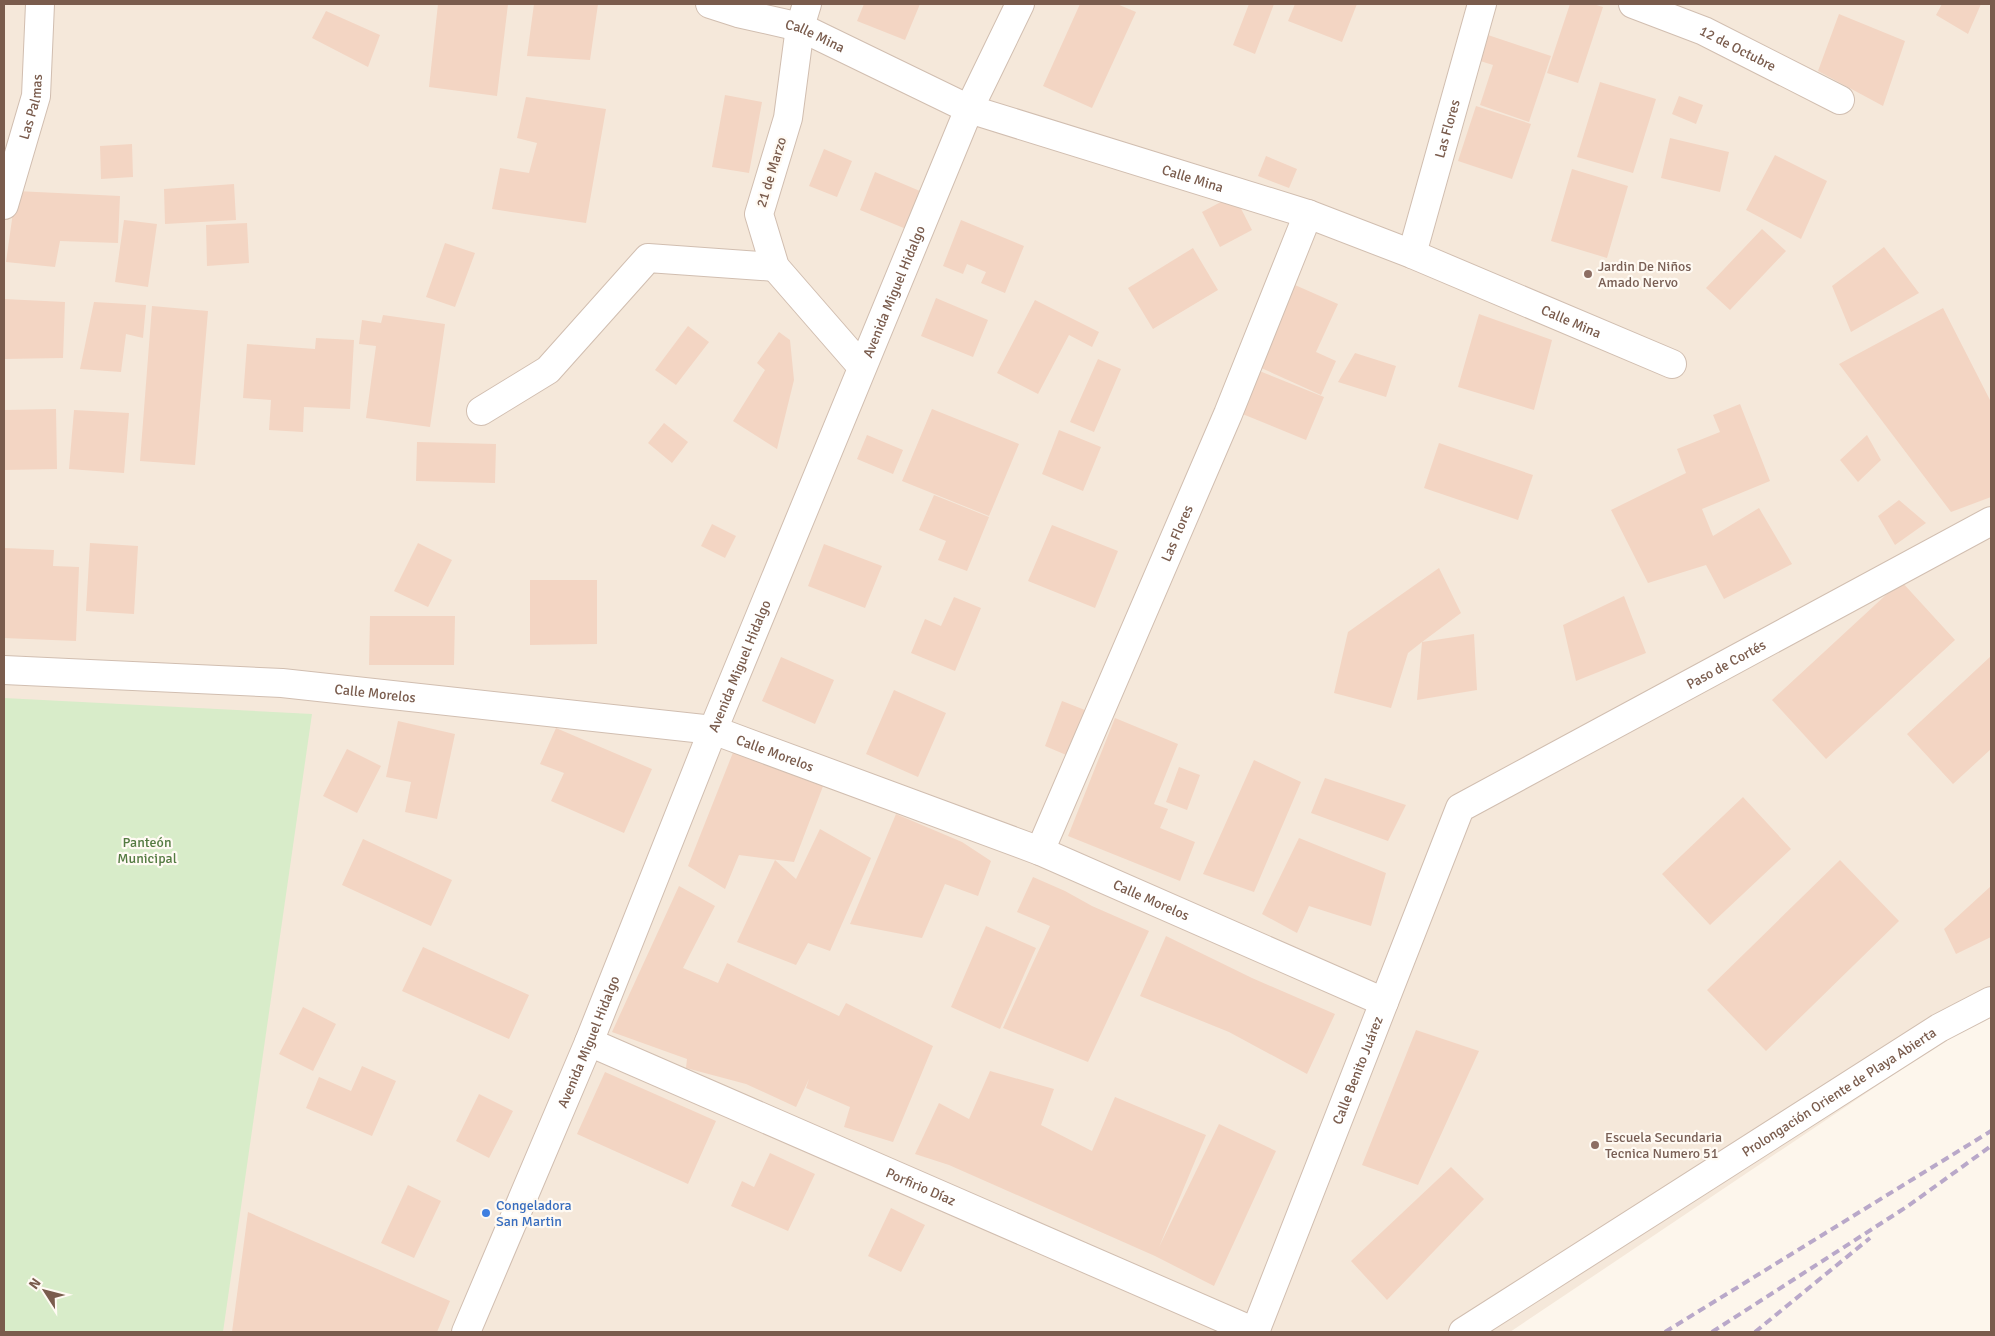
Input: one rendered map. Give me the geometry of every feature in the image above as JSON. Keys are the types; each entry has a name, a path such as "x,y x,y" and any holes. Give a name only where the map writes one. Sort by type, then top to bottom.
{"street":[{"name":"Las Palmas","path":"4,205 36,96 40,4"},
{"name":"Calle Mina","path":"710,4 738,13 803,16 970,109 1308,214 1412,254 1672,364"},
{"name":"Avenida Miguel Hidalgo","path":"466,1332 589,1042 713,730 862,366 970,109 1020,4"},
{"name":"Las Flores","path":"1412,254 1482,4"},
{"name":"12 de Octubre","path":"1633,4 1704,31 1840,100"},
{"name":"21 de Marzo","path":"803,16 788,118 758,214 775,267 862,366"},
{"name":"Las Flores","path":"1040,851 1228,414 1308,214"},
{"path":"481,410 548,370 648,258 775,267"},
{"name":"Paso de Cortés","path":"1460,808 1991,521"},
{"name":"Calle Morelos","path":"4,670 282,683 713,730 1040,851 1384,1002"},
{"name":"Calle Benito Juárez","path":"1255,1332 1460,808"},
{"name":"Prolongación Oriente de Playa Abierta","path":"1463,1332 1931,1034 1991,1001"},
{"name":"Porfirio Díaz","path":"589,1042 1255,1332"}],"shaded area":[{"path":"4,4 1991,4 1991,1014 1975,1020 1510,1332 4,1332"}],"green space":[{"name":"Panteón Municipal","path":"4,698 312,714 223,1332 4,1332"}],"building":[{"path":"438,4 508,4 497,96 429,87"},
{"path":"534,4 598,4 590,60 527,56"},
{"path":"864,4 920,4 905,40 857,21"},
{"path":"1080,4 1117,4 1136,12 1092,108 1043,86"},
{"path":"1249,4 1274,4 1255,54 1233,45"},
{"path":"1295,4 1357,4 1342,42 1288,21"},
{"path":"1570,4 1593,4 1603,7 1578,83 1547,73"},
{"path":"1942,4 1981,4 1968,34 1936,15"},
{"path":"326,11 380,35 368,67 312,38"},
{"path":"1839,14 1905,41 1883,106 1818,71"},
{"path":"1485,34 1551,56 1529,122 1480,105 1493,65 1477,60"},
{"path":"1600,82 1656,99 1633,173 1577,157"},
{"path":"725,95 762,102 749,173 712,167"},
{"path":"1679,96 1703,105 1696,124 1672,114"},
{"path":"526,97 606,109 586,223 492,209 500,168 529,173 537,143 517,138"},
{"path":"1476,106 1531,124 1512,179 1458,161"},
{"path":"1670,138 1729,152 1720,192 1661,178"},
{"path":"132,144 133,177 101,179 100,146"},
{"path":"824,149 852,161 837,197 809,186"},
{"path":"1775,155 1827,181 1801,239 1746,210"},
{"path":"1266,156 1297,169 1289,188 1258,176"},
{"path":"1572,169 1628,186 1607,258 1551,241"},
{"path":"875,172 927,194 911,231 860,210"},
{"path":"234,184 236,220 165,224 164,189"},
{"path":"16,191 120,196 118,243 60,241 55,267 6,262"},
{"path":"1234,195 1252,230 1220,247 1202,212"},
{"path":"124,220 157,224 148,287 115,282"},
{"path":"961,220 1024,246 1005,293 981,283 986,272 967,264 963,274 943,266"},
{"path":"247,223 249,263 207,266 206,225"},
{"path":"1762,229 1786,251 1730,310 1706,288"},
{"path":"445,243 475,253 455,307 426,297"},
{"path":"1884,247 1919,293 1851,332 1832,286"},
{"path":"1193,248 1218,290 1153,329 1128,288"},
{"path":"1295,285 1338,304 1316,352 1336,361 1321,395 1259,367"},
{"path":"936,298 988,320 973,357 921,336"},
{"path":"4,299 65,302 63,358 4,359"},
{"path":"1035,300 1099,332 1092,347 1069,335 1038,394 997,373"},
{"path":"94,302 146,305 143,338 126,334 121,372 80,369"},
{"path":"152,306 208,311 195,465 140,461"},
{"path":"1943,308 1991,402 1991,497 1951,512 1839,364"},
{"path":"1479,314 1552,340 1534,410 1458,387"},
{"path":"383,315 445,324 430,427 366,418 376,346 359,344 362,320 381,323"},
{"path":"688,326 709,342 676,385 655,370"},
{"path":"779,332 790,340 794,380 777,449 733,421 765,370 757,363"},
{"path":"316,338 354,340 350,409 304,407 303,432 269,430 271,400 243,398 247,344 315,349"},
{"path":"1355,353 1396,366 1386,397 1338,382"},
{"path":"1098,359 1121,369 1094,432 1070,422"},
{"path":"1257,370 1324,397 1306,440 1240,413"},
{"path":"1740,404 1770,481 1702,509 1713,536 1759,508 1792,564 1724,599 1706,565 1648,583 1611,510 1686,473 1677,449 1720,432 1713,415"},
{"path":"56,409 57,469 4,470 4,410"},
{"path":"932,409 1019,444 989,516 902,481"},
{"path":"74,410 129,413 124,473 69,469"},
{"path":"664,423 688,442 672,463 648,443"},
{"path":"1059,430 1101,447 1083,491 1042,474"},
{"path":"867,435 903,450 893,474 857,459"},
{"path":"1867,435 1881,460 1858,482 1840,460"},
{"path":"417,442 496,444 495,483 416,481"},
{"path":"1439,443 1533,475 1518,520 1424,488"},
{"path":"934,495 989,517 967,571 938,560 946,541 919,530"},
{"path":"1899,500 1926,523 1895,545 1878,516"},
{"path":"712,524 736,536 725,558 701,546"},
{"path":"1052,525 1118,551 1095,608 1028,581"},
{"path":"90,543 138,546 134,614 86,611"},
{"path":"418,543 452,560 428,607 394,591"},
{"path":"824,544 882,566 865,608 808,586"},
{"path":"4,548 54,550 53,566 79,567 76,641 4,638"},
{"path":"1439,568 1461,613 1408,653 1391,708 1334,693 1348,632"},
{"path":"530,580 597,580 597,644 530,645"},
{"path":"1901,581 1955,640 1826,759 1772,700"},
{"path":"1624,596 1646,653 1576,681 1563,625"},
{"path":"954,597 981,608 955,671 911,653 925,619 941,626"},
{"path":"370,616 455,616 454,665 369,665"},
{"path":"1474,634 1477,690 1417,700 1422,642"},
{"path":"1991,656 1991,749 1953,784 1907,734"},
{"path":"781,657 834,680 815,724 762,701"},
{"path":"894,690 946,713 918,777 866,754"},
{"path":"1062,701 1090,712 1071,757 1045,746"},
{"path":"1115,718 1178,744 1154,804 1168,809 1160,828 1195,842 1180,881 1068,836"},
{"path":"398,721 455,734 437,819 405,812 411,782 386,777"},
{"path":"556,728 652,769 624,833 551,801 564,773 540,764"},
{"path":"347,749 381,766 357,813 323,796"},
{"path":"734,750 825,781 794,862 739,855 725,889 688,866"},
{"path":"1254,760 1301,782 1254,892 1203,874"},
{"path":"1179,767 1200,775 1187,810 1166,802"},
{"path":"1325,778 1406,805 1388,841 1311,813"},
{"path":"1743,797 1791,849 1710,925 1662,874"},
{"path":"896,814 962,842 991,861 978,896 945,884 922,938 850,924"},
{"path":"820,829 871,858 830,951 808,943 796,965 737,942 775,860 796,879"},
{"path":"1299,838 1386,873 1371,926 1309,906 1297,933 1262,914"},
{"path":"363,839 452,880 431,926 342,885"},
{"path":"1840,860 1899,921 1766,1051 1707,990"},
{"path":"1033,877 1149,931 1088,1062 1003,1028 1050,926 1017,912"},
{"path":"679,886 715,906 683,968 718,983 727,963 839,1016 846,1003 933,1046 893,1142 844,1127 850,1107 806,1088 809,1079 796,1107 746,1084 686,1068 687,1059 612,1032"},
{"path":"1991,886 1991,937 1956,954 1944,929"},
{"path":"986,926 1036,948 1000,1029 951,1007"},
{"path":"1166,936 1252,978 1335,1014 1307,1074 1229,1032 1140,996"},
{"path":"423,947 529,995 509,1039 402,991"},
{"path":"303,1007 336,1024 313,1071 279,1054"},
{"path":"1416,1030 1479,1051 1418,1185 1362,1165"},
{"path":"362,1066 396,1081 372,1136 306,1108 319,1077 351,1091"},
{"path":"990,1071 1054,1089 1041,1125 1092,1151 1115,1097 1206,1135 1159,1247 1219,1124 1276,1151 1214,1286 1155,1256 949,1165 915,1154 939,1103 969,1119"},
{"path":"605,1072 716,1121 688,1184 577,1134"},
{"path":"479,1094 513,1111 489,1158 456,1141"},
{"path":"770,1153 815,1174 788,1231 731,1206 742,1181 754,1187"},
{"path":"1451,1167 1484,1199 1387,1300 1351,1261"},
{"path":"408,1185 441,1201 414,1258 381,1243"},
{"path":"891,1208 925,1225 901,1272 868,1256"},
{"path":"248,1212 450,1301 437,1332 232,1332"}],"railway":[{"path":"1665,1332 1991,1131"},
{"path":"1712,1332 1908,1206 1991,1146"},
{"path":"1755,1332 1870,1238"}],"place":[{"name":"Jardin De Niños Amado Nervo","path":"1588,274"},
{"name":"Escuela Secundaria Tecnica Numero 51","path":"1595,1145"},
{"name":"Congeladora San Martin","path":"486,1213"}]}
